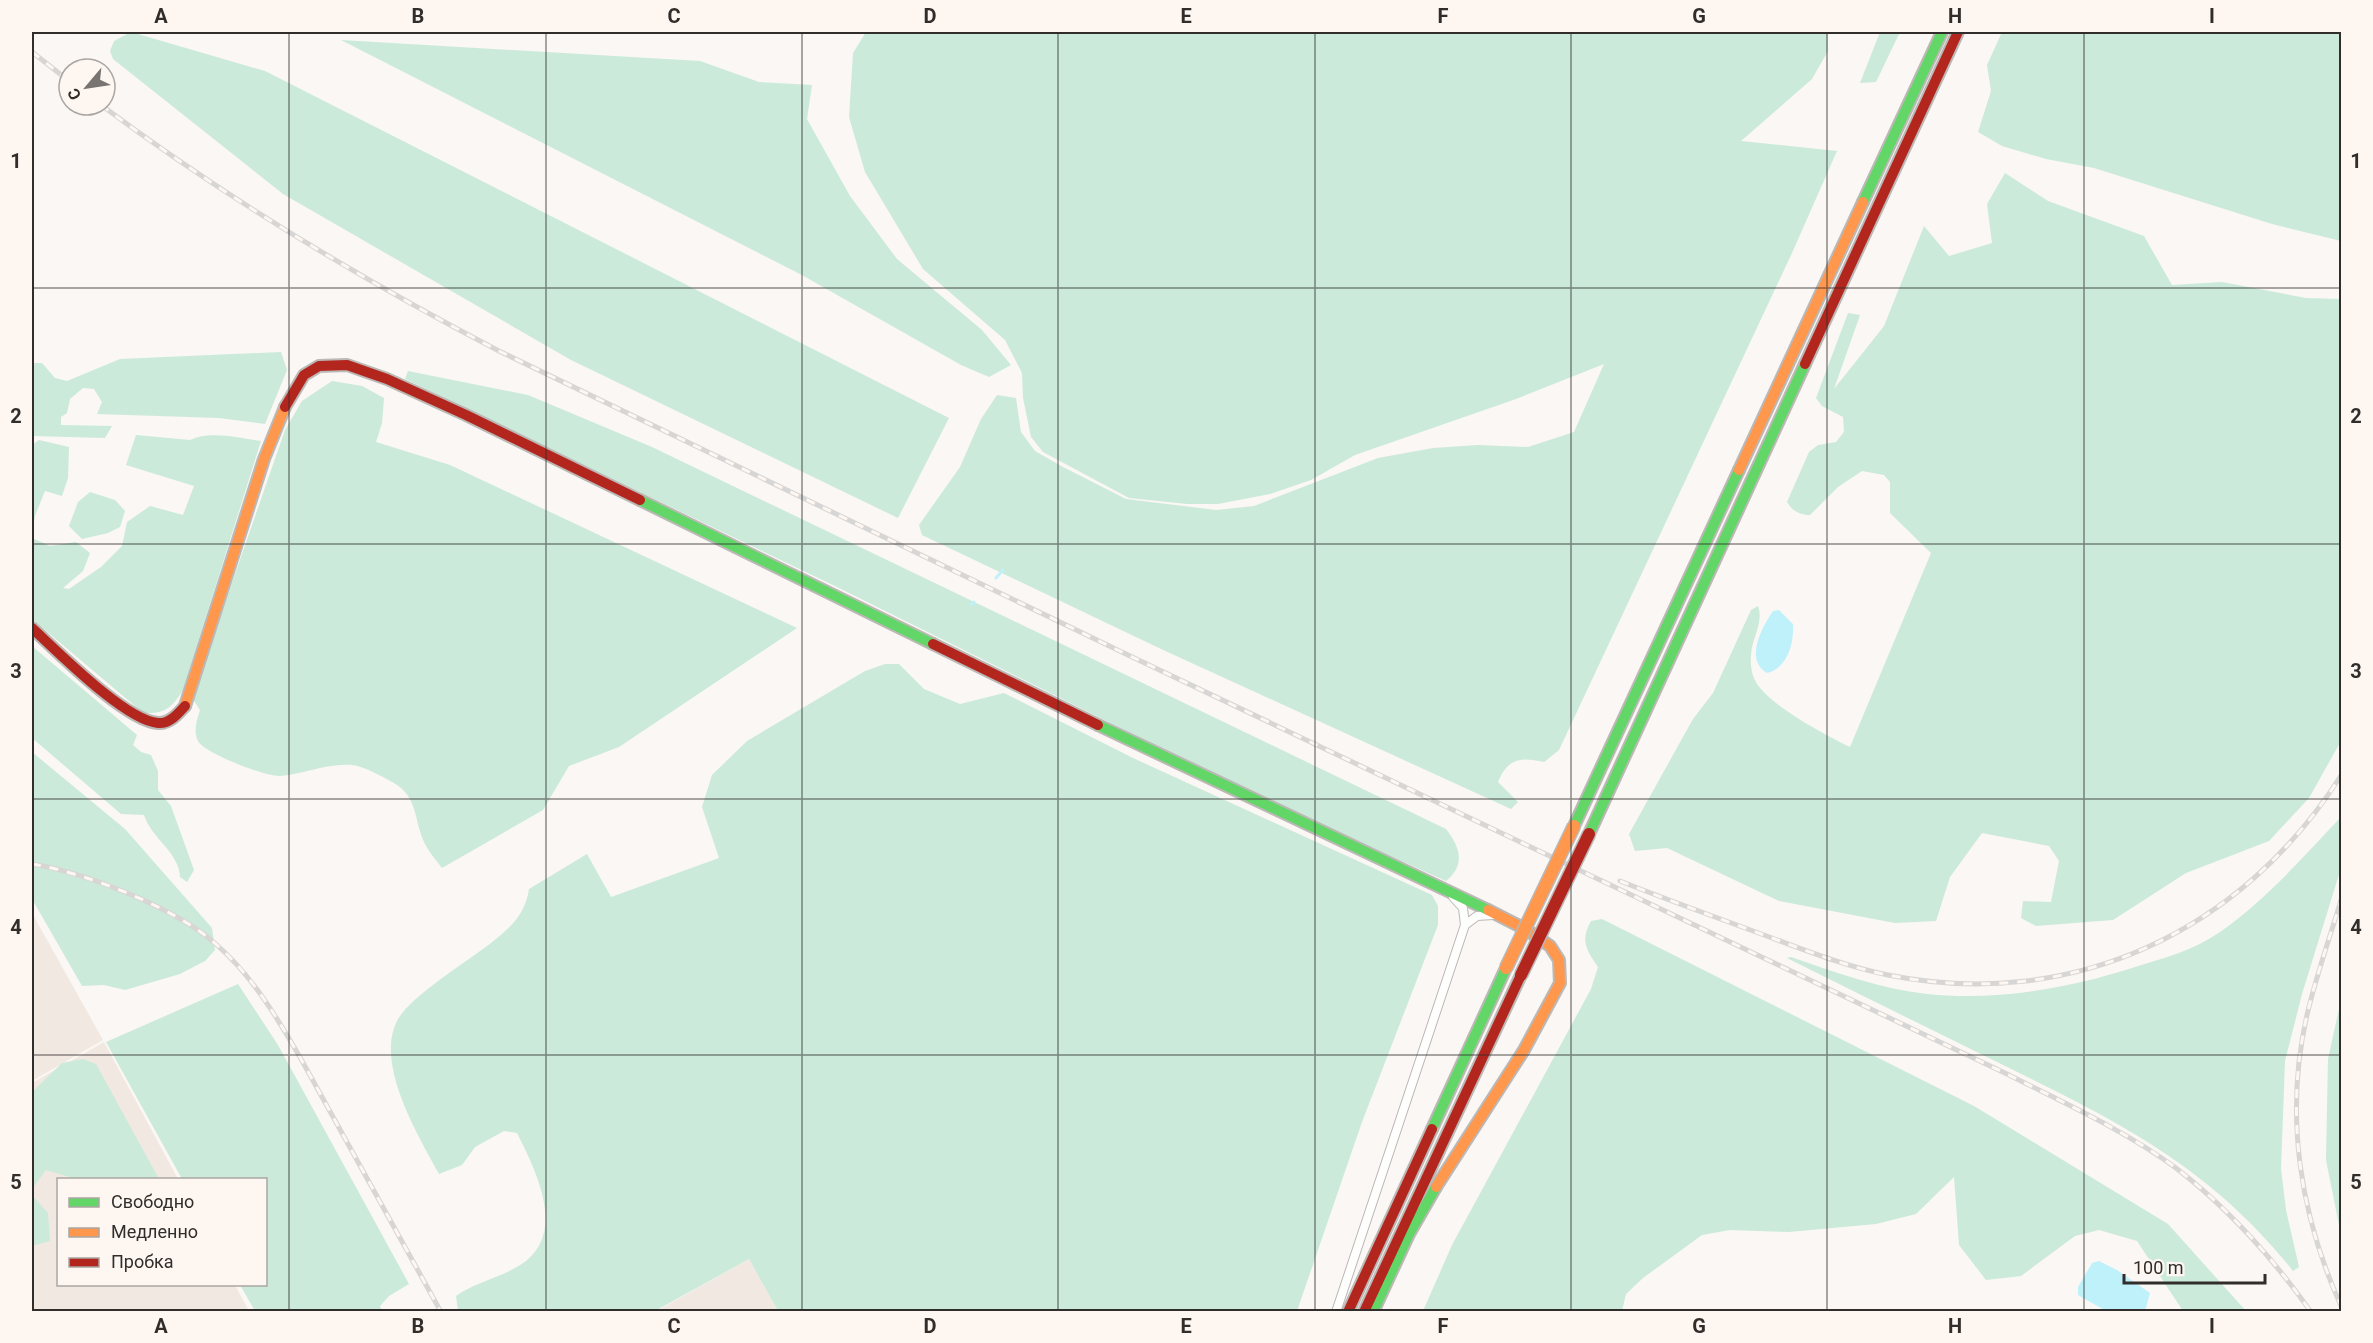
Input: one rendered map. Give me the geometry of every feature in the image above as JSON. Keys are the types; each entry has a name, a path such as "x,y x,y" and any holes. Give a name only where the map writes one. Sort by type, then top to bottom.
{"main road":[{"path":"1348,1311 1942,32"},
{"path":"1364,1311 1589,834 1958,32"},
{"path":"32,628 130,712 157,723 174,718 185,706 261,468 293,389 304,375 319,366 347,364 387,379 505,433 1142,746 1511,921 1544,941 1556,953 1562,972 1560,983 1526,1044 1422,1210 1401,1248 1373,1311"}],"street":[{"path":"1336,1311 1465,925 1465,915 1459,902 1419,877"},
{"path":"1465,925 1483,915 1511,921"}],"shaded area":[{"path":"32,913 103,1040 32,1081"},
{"path":"104,1042 177,1178 57,1178 57,1286 236,1286 249,1311 32,1311 32,1083"},
{"path":"749,1259 778,1311 655,1312"}],"green space":[{"path":"131,32 265,71 949,418 898,518 571,360 283,194 117,62 117,57 112,57 110,51 114,41"},
{"path":"866,32 1828,32 1828,51 1812,79 1741,141 1837,151 1792,253 1559,750 1544,762 1516,761 1506,768 1498,782 1518,802 1511,809 1161,649 922,535 919,525 960,467 981,419 997,395 1016,398 1021,432 1035,451 1063,467 1126,499 1216,510 1254,506 1378,458 1433,448 1478,445 1528,447 1574,432 1604,364 1516,399 1355,455 1311,480 1270,494 1218,504 1187,504 1129,498 1043,452 1031,437 1023,398 1022,373 1005,340 923,269 865,172 849,117 853,53"},
{"path":"1880,32 1900,32 1876,82 1860,83"},
{"path":"2002,32 2341,32 2341,241 2272,224 2094,168 2046,159 2002,146 1978,132 1991,91 1987,65"},
{"path":"341,40 700,61 759,82 812,85 807,119 850,196 897,259 982,330 1011,365 989,377 961,365 800,274"},
{"path":"2005,173 2048,201 2144,236 2172,285 2222,282 2306,298 2341,299 2341,741 2309,798 2269,841 2186,873 2113,920 2036,926 2021,918 2023,901 2051,902 2059,861 2049,846 1982,833 1950,877 1936,921 1895,923 1779,901 1667,848 1635,851 1629,834 1693,719 1713,693 1751,610 1758,606 1760,618 1751,659 1752,673 1758,685 1790,713 1850,747 1931,553 1890,513 1890,482 1884,475 1862,471 1838,487 1810,515 1797,512 1787,502 1809,452 1818,445 1836,442 1844,432 1843,417 1822,406 1816,398 1848,313 1860,315 1834,389 1884,326 1924,226 1949,256 1992,243 1987,204"},
{"path":"281,352 287,370 265,424 219,418 97,414 102,402 94,389 83,388 70,399 67,413 61,417 61,425 112,426 105,438 32,436 32,363 42,363 55,378 67,381 120,359"},
{"path":"408,371 528,395 652,447 1446,829 1455,842 1459,856 1456,869 1446,881 1261,798 839,588 405,379"},
{"path":"332,381 362,386 384,398 382,423 376,442 450,465 797,628 619,747 569,766 543,810 442,868 424,842 407,795 394,783 379,775 357,766 343,765 280,776 262,773 211,752 198,741 196,725 200,710 192,698 285,430 302,401"},
{"path":"136,435 190,440 216,435 261,441 183,690 167,709 156,713 142,712 32,619 32,538 50,546 76,542 90,553 83,571 63,588 69,589 101,567 122,546 127,522 150,506 183,515 194,486 126,465"},
{"path":"39,440 69,447 68,478 62,496 45,491 35,516 32,533 32,445"},
{"path":"90,492 115,500 125,511 120,527 108,533 82,539 69,526 78,502"},
{"path":"32,646 137,735 133,745 141,752 151,755 158,771 158,790 171,806 194,870 187,882 180,877 175,860 152,831 144,815 121,814 32,738"},
{"path":"885,664 899,664 924,689 960,704 1004,693 1133,758 1432,895 1438,906 1438,925 1362,1122 1297,1311 778,1311 749,1259 655,1311 458,1311 456,1296 518,1266 538,1248 544,1233 543,1198 532,1164 517,1133 504,1131 475,1147 462,1165 439,1174 420,1140 395,1078 391,1058 392,1039 397,1021 404,1011 426,991 511,926 524,906 529,889 587,854 611,897 719,858 702,807 712,775 747,741 865,671"},
{"path":"32,752 125,829 212,928 215,950 205,961 180,974 125,990 104,985 82,986 32,899"},
{"path":"2341,817 2341,868 2302,994 2285,1061 2281,1169 2286,1210 2299,1267 2293,1271 2261,1234 2227,1201 2157,1148 2080,1104 1787,958 1791,957 1875,984 1927,994 1979,996 2005,994 2082,982 2189,949 2220,932 2268,892"},
{"path":"1602,919 1974,1106 2168,1224 2246,1311 2183,1311 2137,1241 2099,1230 2075,1236 2021,1276 1986,1280 1959,1245 1954,1177 1916,1214 1876,1224 1789,1232 1730,1230 1702,1235 1643,1278 1626,1294 1622,1311 1423,1311 1452,1245 1591,989 1598,967 1590,955 1585,939 1591,921"},
{"path":"238,984 278,1045 409,1284 389,1296 380,1306 382,1311 255,1311 241,1286 267,1286 267,1178 181,1178 106,1042"},
{"path":"2341,1000 2342,1235 2326,1160 2328,1059"},
{"path":"83,1059 96,1064 158,1178 73,1178 46,1170 32,1189 32,1092 62,1063"},
{"path":"32,1195 48,1213 50,1241 32,1246"}],"water":[{"path":"1779,610 1793,624 1791,647 1780,666 1767,673 1760,667 1757,660 1757,643 1773,611"},
{"path":"2099,1261 2117,1270 2150,1293 2145,1311 2106,1311 2078,1295 2078,1287 2092,1263"}],"waterway":[{"path":"996,578 1003,570"},
{"path":"971,605 974,602"}],"railway":[{"path":"32,52 57,72"},
{"path":"117,117 197,173 295,236 447,324 499,351 1128,655 2007,1074 2115,1129 2176,1168 2214,1200 2265,1253 2311,1312"},
{"path":"1620,881 1815,954 1873,972 1957,983 2023,981 2087,969 2147,947 2204,916 2255,877 2302,829 2342,774"},
{"path":"32,864 78,875 130,894 179,918 231,958 264,999 292,1044 441,1312"},
{"path":"2342,897 2307,1015 2300,1053 2297,1090 2297,1127 2306,1201 2327,1273 2342,1308"}],"traffic: fast":[{"path":"1863,202 1942,32"},
{"path":"1589,834 1805,364"},
{"path":"1574,826 1739,470"},
{"path":"640,500 933,644"},
{"path":"1098,725 1488,910"},
{"path":"1432,1129 1506,968"},
{"path":"1373,1312 1409,1234 1436,1187"}],"traffic: slow":[{"path":"1739,470 1863,202"},
{"path":"185,706 264,459 285,407"},
{"path":"1506,968 1574,826"},
{"path":"1436,1187 1524,1050 1560,983 1559,960 1550,946 1527,930 1488,910"}],"traffic: jam":[{"path":"1805,364 1958,32"},
{"path":"285,407 304,375 319,366 347,365 387,379 466,415 640,500"},
{"path":"32,628 74,668 128,711 158,723 170,720 185,706"},
{"path":"933,644 1098,725"},
{"path":"1521,975 1589,834"},
{"path":"1364,1312 1521,975"},
{"path":"1348,1312 1432,1129"}]}
